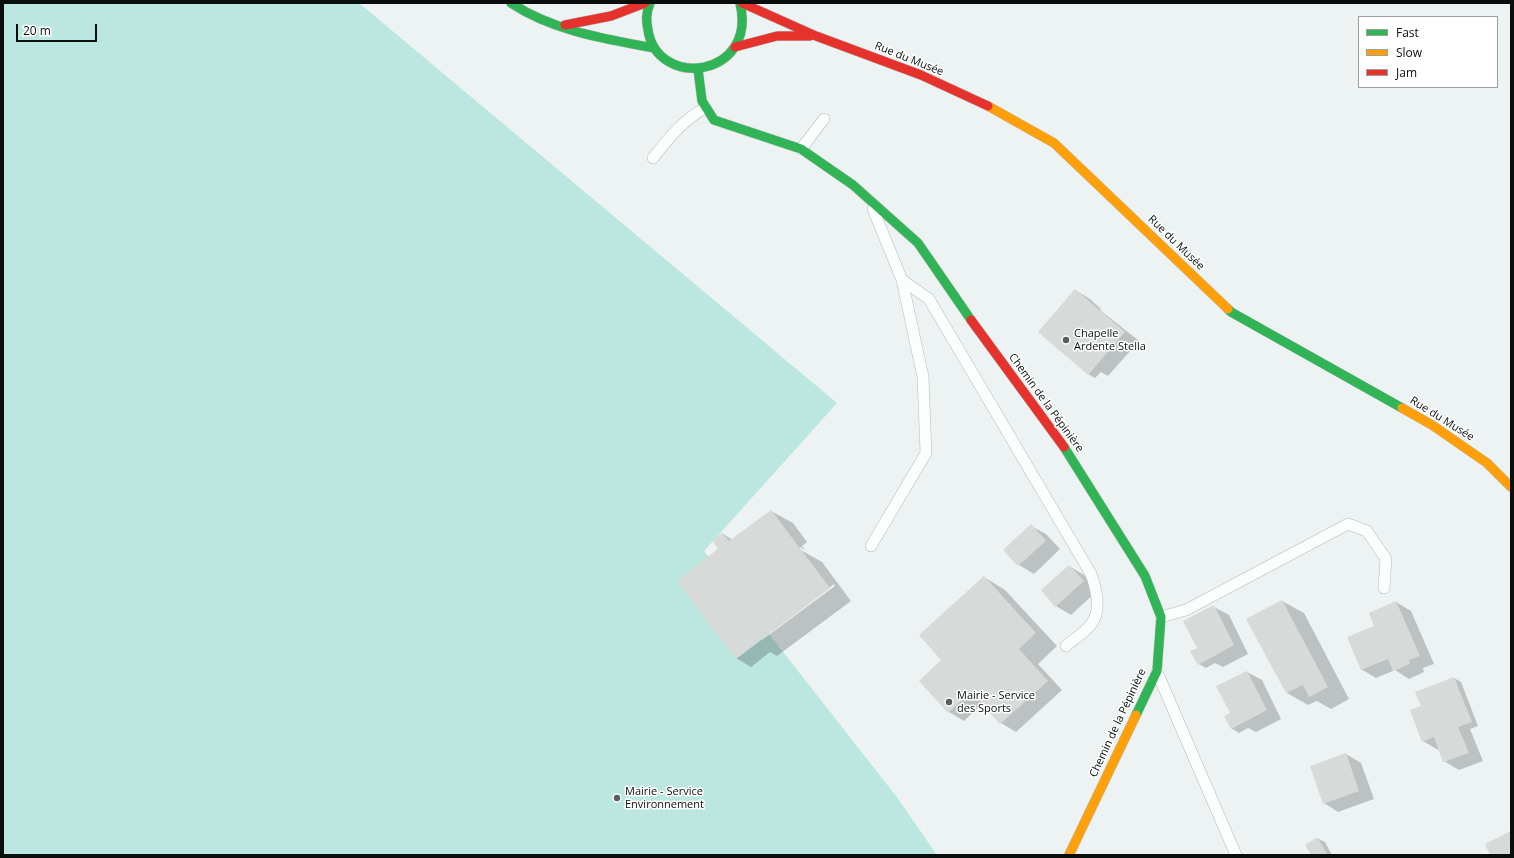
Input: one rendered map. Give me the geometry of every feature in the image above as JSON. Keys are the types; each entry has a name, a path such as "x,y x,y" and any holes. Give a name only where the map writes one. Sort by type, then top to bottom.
{"main road":[{"path":"511,3 558,26 612,40 654,48"},
{"path":"558,26 611,16 645,3"},
{"path":"650,3 646,17 647,33 654,48 665,60 680,68 698,69 711,67 725,59 735,47 742,33 743,17 741,3"},
{"name":"Rue du Musée","path":"741,3 816,36 921,75 997,110 1054,142 1231,312 1432,425 1487,463 1511,487"},
{"name":"Rue du Musée","path":"735,47 776,36 816,36"},
{"path":"698,69 702,101 705,108"},
{"name":"Chemin de la Pépinière","path":"705,108 714,120 801,149 853,185 918,243 959,303 1066,450 1145,576 1161,617 1157,671 1069,855"}],"lane":[{"path":"653,158 676,130 693,114 705,108"},
{"path":"801,149 824,119"},
{"path":"869,198 902,280 923,377 926,453 871,546"},
{"path":"902,280 930,299 1092,574 1097,592 1097,610 1092,623 1066,646"},
{"path":"1161,617 1186,610 1348,524 1367,531 1386,559 1384,588"},
{"path":"1157,671 1236,855"}],"shaded area":[{"path":"3,3 359,3 837,403 704,551 896,796 937,855 3,855"}],"building":[{"path":"1075,289 1125,332 1088,375 1038,332"},
{"path":"771,510 830,588 736,659 677,581 718,549 712,540 722,533 729,541"},
{"path":"1031,524 1046,541 1018,566 1003,550"},
{"path":"1069,565 1084,581 1055,607 1041,590"},
{"path":"984,576 1036,633 1019,649 1048,681 1000,724 971,692 948,713 919,681 941,660 919,635"},
{"path":"1282,600 1328,687 1309,697 1303,685 1286,693 1246,619"},
{"path":"1396,601 1420,656 1409,660 1410,664 1393,671 1388,659 1361,670 1347,637 1374,626 1369,613"},
{"path":"1214,605 1234,645 1198,665 1190,651 1197,648 1183,621"},
{"path":"1247,671 1267,710 1231,729 1224,716 1230,713 1216,686"},
{"path":"1454,677 1472,722 1458,727 1469,753 1443,762 1434,737 1422,742 1410,710 1421,706 1415,692"},
{"path":"1346,753 1359,791 1323,804 1310,766"},
{"path":"1511,831 1511,855 1490,855 1485,844"},
{"path":"1317,837 1328,855 1311,855 1305,845"}],"traffic: fast":[{"path":"511,3 544,21 580,33 654,48"},
{"path":"650,3 647,13 647,23 655,49 669,62 686,68 704,67 721,60 734,47 742,28 740,3"},
{"path":"698,69 702,101 714,120 801,149 853,185 918,243 971,320"},
{"path":"1228,309 1402,408"},
{"path":"1064,447 1145,576 1161,617 1157,671 1136,715"}],"traffic: slow":[{"path":"988,106 1054,143 1228,309"},
{"path":"1402,408 1432,425 1487,463 1511,487"},
{"path":"1069,855 1136,715"}],"traffic: jam":[{"path":"565,25 611,16 645,3"},
{"path":"742,3 816,36 921,75 988,106"},
{"path":"735,47 777,36 810,36"},
{"path":"971,320 1064,447"}],"place":[{"name":"Chapelle Ardente Stella","path":"1066,340"},
{"name":"Mairie - Service des Sports","path":"949,702"},
{"name":"Mairie - Service Environnement","path":"617,798"}]}
